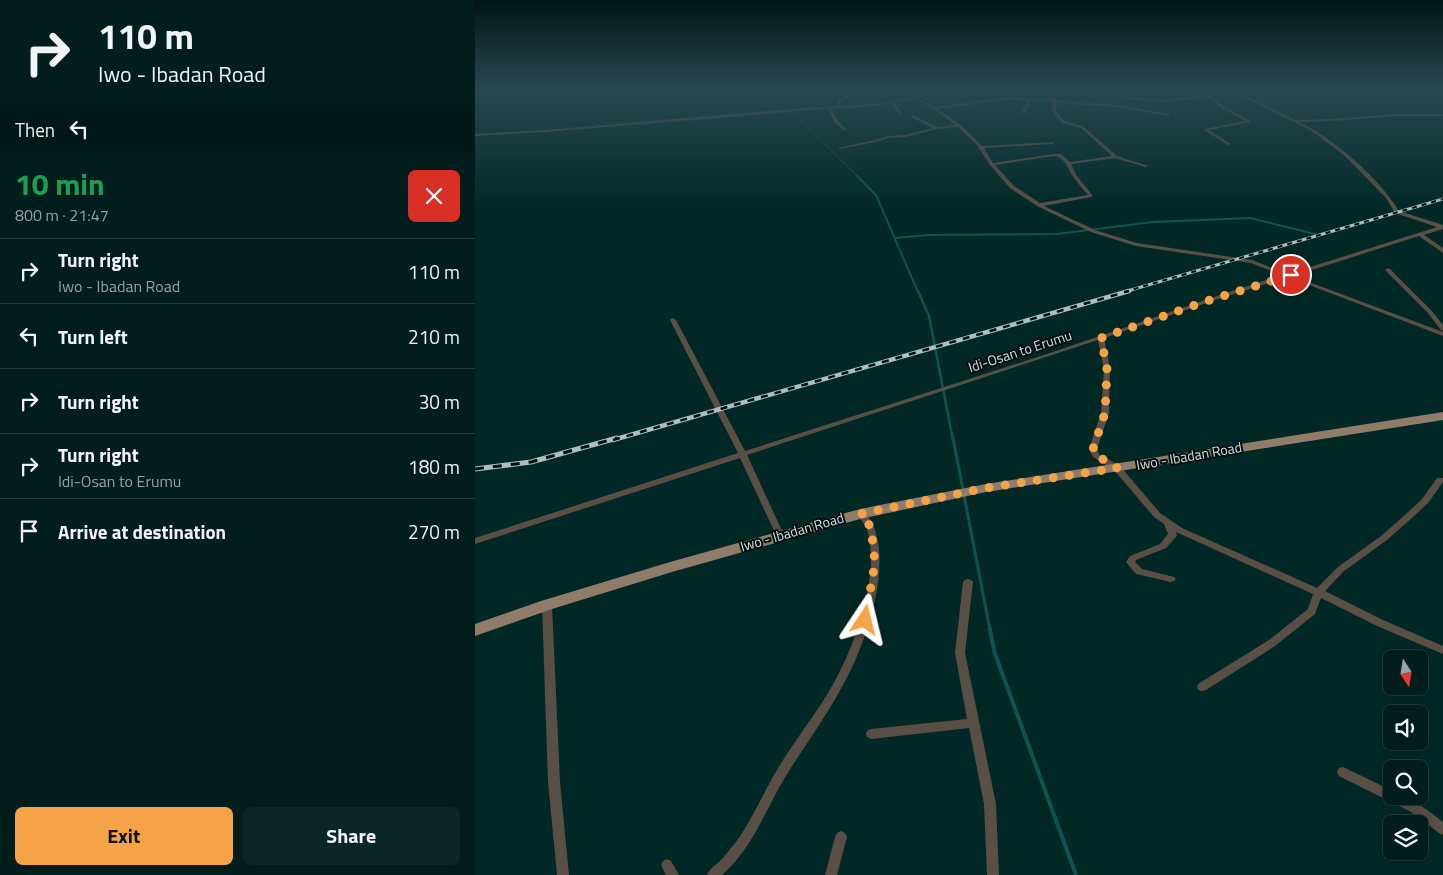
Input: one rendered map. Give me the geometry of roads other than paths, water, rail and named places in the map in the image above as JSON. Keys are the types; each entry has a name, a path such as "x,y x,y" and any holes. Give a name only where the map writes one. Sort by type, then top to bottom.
{"main road":[{"name":"Iwo - Ibadan Road","path":"475,630 547,605 780,535 860,514 986,488 1443,416"}],"street":[{"path":"475,135 555,129"},
{"path":"841,148 876,141 888,136 905,136 934,129"},
{"path":"962,129 981,147 992,164 1012,187 1039,205 1093,231 1136,244 1168,250 1239,258 1291,275 1443,334"},
{"path":"1084,129 1115,157"},
{"path":"1206,129 1228,144"},
{"path":"1311,129 1347,155 1387,197 1397,212 1443,227"},
{"path":"981,147 1053,142"},
{"path":"992,164 1054,154 1059,155 1069,163 1081,185 1091,196 1039,205"},
{"path":"1069,163 1115,157 1145,166"},
{"name":"Idi-Osan to Erumu","path":"475,542 1101,338 1240,290 1443,227"},
{"path":"1420,234 1443,251"},
{"path":"1388,270 1429,311 1443,329"},
{"path":"673,320 745,454 780,535"},
{"path":"1101,338 1107,369 1105,413 1093,449 1096,455 1117,468 1149,507 1168,523 1194,537 1318,592 1380,624 1443,650"},
{"path":"1203,687 1271,643 1312,611 1318,592 1341,569 1384,538 1409,516 1425,501 1440,480"},
{"path":"713,875 739,848 749,833 783,771 840,680 865,620 875,563 871,527 860,514"},
{"path":"1168,523 1173,535 1163,546 1133,558 1130,562 1139,572 1171,579"},
{"path":"968,582 960,653 990,804 993,875"},
{"path":"547,605 554,782 563,875"},
{"path":"871,734 973,723"},
{"path":"1343,772 1383,792"},
{"path":"1409,805 1443,829"},
{"path":"831,875 841,837"}],"waterway":[{"path":"810,129 876,195 918,292"},
{"path":"895,238 928,235 1057,234 1153,222 1250,218 1315,234"},
{"path":"918,291 929,316 953,440"},
{"path":"953,438 990,630"},
{"path":"990,629 994,651 1076,875"}],"railway":[{"path":"1124,292 1443,199"},
{"path":"613,440 1129,291"},
{"path":"475,469 531,462 617,438"}]}
